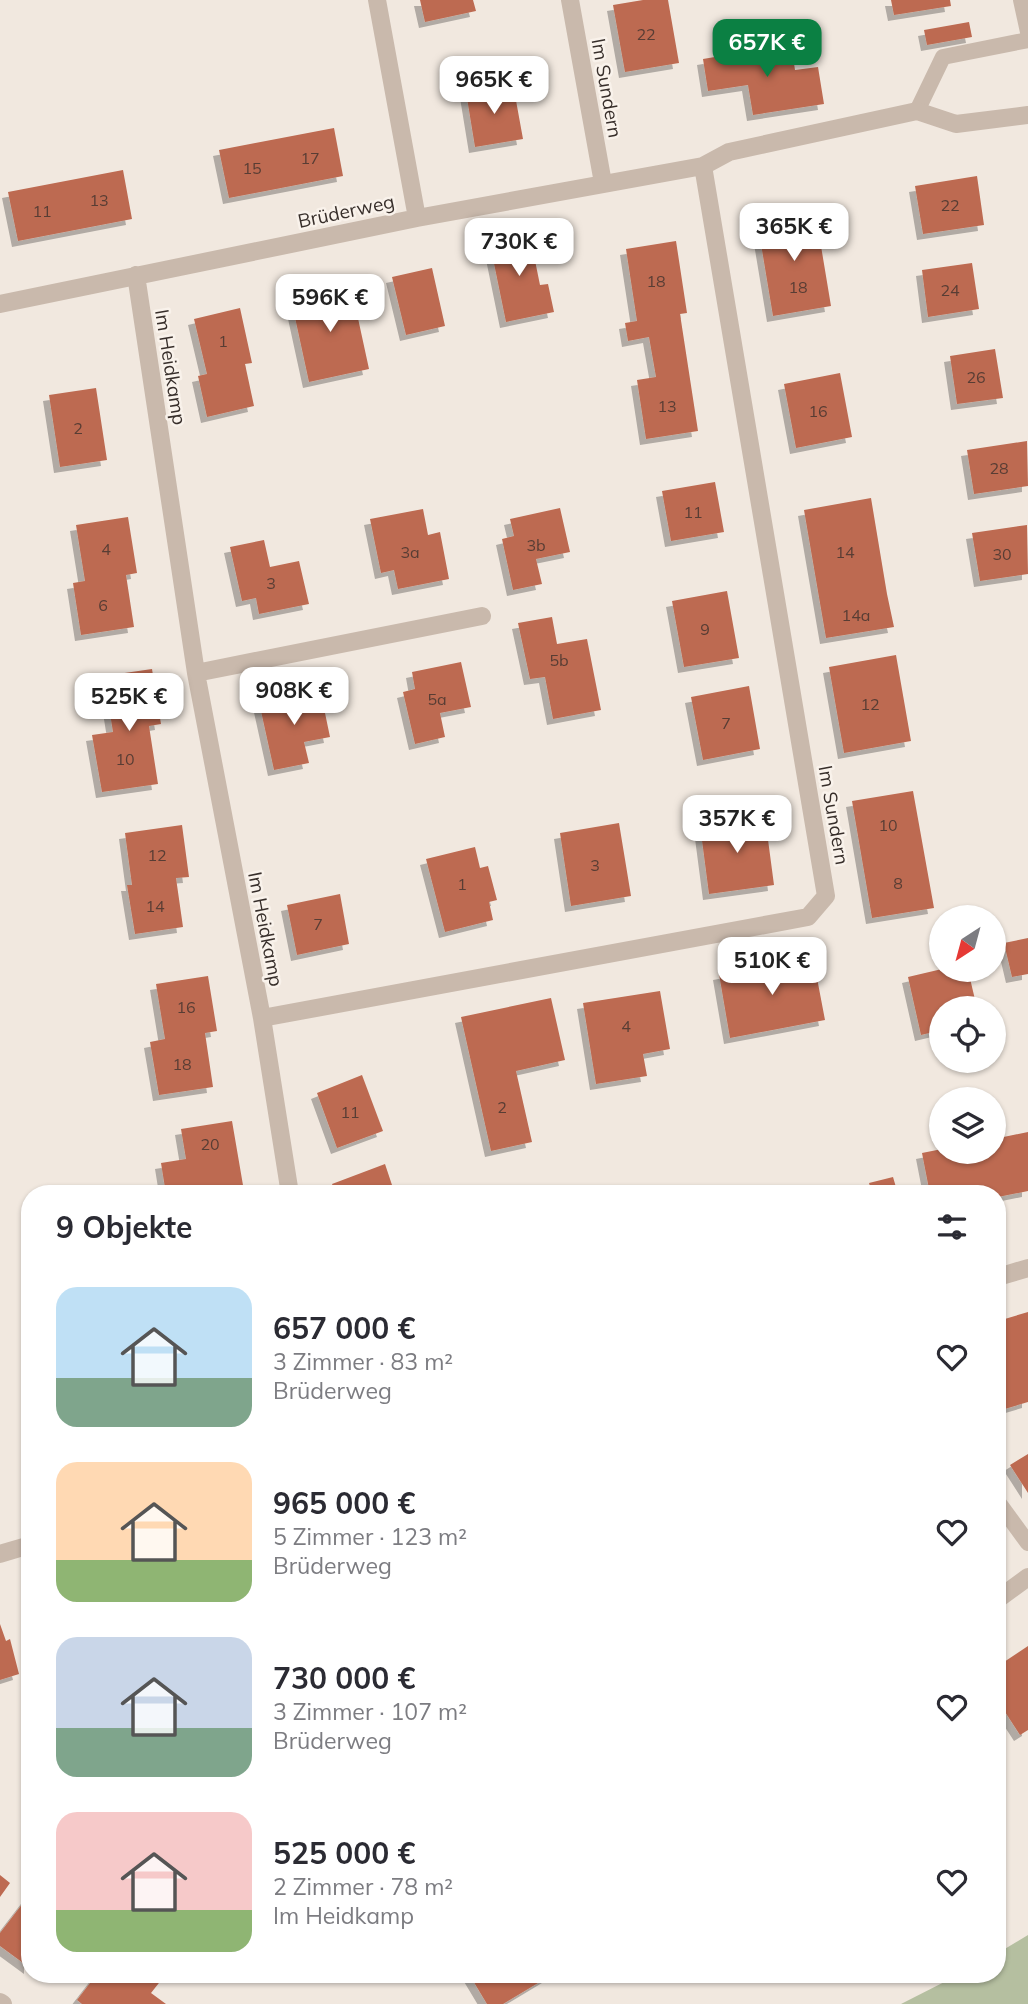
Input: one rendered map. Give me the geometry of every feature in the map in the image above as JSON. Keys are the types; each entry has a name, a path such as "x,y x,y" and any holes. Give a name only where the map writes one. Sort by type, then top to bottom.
{"street":[{"path":"377,0 417,218"},
{"name":"Im Sundern","path":"570,0 603,183"},
{"path":"917,111 956,124 1028,115"},
{"name":"Brüderweg","path":"0,304 417,218 703,166 729,152 917,111"},
{"name":"Im Sundern","path":"262,1017 808,917 826,896 703,166"},
{"name":"Im Heidkamp","path":"136,275 196,673 262,1017 289,1185"},
{"path":"196,673 482,616"},
{"path":"1006,1275 1028,1268"},
{"path":"0,1554 21,1548"},
{"path":"1006,1594 1028,1577"}],"lane":[{"path":"1021,0 1028,32"},
{"path":"917,111 943,57 1028,40"},
{"path":"1006,1513 1028,1543"}],"green space":[{"path":"1028,1935 1028,2004 901,2004 942,1983 1006,1983 1006,1948"}],"building":[{"path":"420,0 473,0 476,11 425,22"},
{"path":"643,0 668,0 679,63 625,72 613,5"},
{"path":"891,0 950,0 951,6 894,15"},
{"path":"969,22 972,37 927,45 924,30"},
{"path":"791,44 795,70 818,67 824,104 753,115 748,85 708,91 703,59"},
{"path":"513,84 523,139 475,147 466,92"},
{"path":"334,128 343,176 229,198 219,150"},
{"path":"123,170 132,219 18,241 8,192"},
{"path":"977,176 984,225 923,234 915,186"},
{"path":"815,210 831,306 773,316 757,220"},
{"path":"529,231 540,285 548,284 554,312 506,322 489,239"},
{"path":"676,241 687,313 680,314 698,431 646,439 637,380 656,377 649,337 628,341 625,323 637,321 626,249"},
{"path":"972,263 979,309 928,317 922,270"},
{"path":"432,268 445,326 406,335 392,277"},
{"path":"351,286 369,369 309,382 291,299"},
{"path":"240,308 252,363 245,364 254,406 207,417 198,376 207,374 194,319"},
{"path":"995,349 1003,398 957,404 950,356"},
{"path":"840,373 852,437 796,448 784,384"},
{"path":"96,388 107,460 60,467 49,395"},
{"path":"1027,441 1028,486 974,494 967,450"},
{"path":"715,482 724,532 671,541 662,491"},
{"path":"871,498 894,627 826,638 804,510"},
{"path":"560,508 570,552 536,559 542,584 513,590 502,539 514,536 510,519"},
{"path":"423,509 428,535 440,532 449,579 398,589 394,570 381,573 370,519"},
{"path":"128,517 137,573 126,575 134,627 81,635 73,583 85,581 76,525"},
{"path":"1027,525 1028,574 980,581 972,533"},
{"path":"264,540 270,567 299,561 309,604 259,614 256,598 242,601 230,547"},
{"path":"727,591 739,658 684,667 672,601"},
{"path":"552,617 557,644 587,639 601,710 553,719 545,677 530,679 518,623"},
{"path":"896,655 911,741 844,753 829,667"},
{"path":"461,662 471,707 440,713 445,737 415,744 403,692 415,689 412,672"},
{"path":"152,669 161,724 149,726 158,784 102,792 92,735 113,732 104,676"},
{"path":"749,686 760,749 703,760 691,697"},
{"path":"320,689 330,737 304,742 309,763 274,770 259,702"},
{"path":"913,791 933,905 929,905 929,909 872,918 852,801"},
{"path":"765,817 774,885 709,894 700,825"},
{"path":"619,823 631,896 571,906 560,833"},
{"path":"182,825 189,877 176,878 183,927 135,934 127,885 132,885 125,833"},
{"path":"475,847 480,868 488,866 497,900 489,902 493,920 445,932 426,859"},
{"path":"340,894 349,944 297,955 287,905"},
{"path":"1028,938 1028,974 1012,977 1006,943"},
{"path":"813,957 825,1020 730,1038 719,974"},
{"path":"929,972 929,982 971,982 974,996 929,996 929,1033 921,1035 908,977"},
{"path":"208,976 217,1031 205,1033 213,1087 159,1095 150,1042 165,1039 156,984"},
{"path":"660,991 670,1049 643,1054 647,1076 596,1084 583,1003"},
{"path":"551,998 565,1060 516,1071 532,1142 491,1151 461,1017"},
{"path":"362,1075 383,1131 337,1148 317,1093"},
{"path":"232,1121 243,1185 165,1185 161,1163 186,1159 181,1129"},
{"path":"1028,1132 1028,1191 1006,1195 1006,1185 928,1185 922,1153 929,1152 929,1164 1006,1164 1006,1137"},
{"path":"385,1164 392,1185 332,1185"},
{"path":"893,1177 895,1185 870,1185"},
{"path":"1028,1312 1028,1402 1006,1409 1006,1319"},
{"path":"1028,1454 1028,1493 1010,1465"},
{"path":"0,1624 6,1641 10,1639 19,1674 0,1680"},
{"path":"1028,1646 1028,1730 1020,1735 1006,1713 1006,1661"},
{"path":"0,1875 10,1883 0,1897"},
{"path":"21,1906 21,1961 0,1946 0,1933"},
{"path":"90,1983 159,1983 151,1993 166,2004 82,2004 77,2000"},
{"path":"474,1983 538,1983 503,2004 487,2004"}]}
